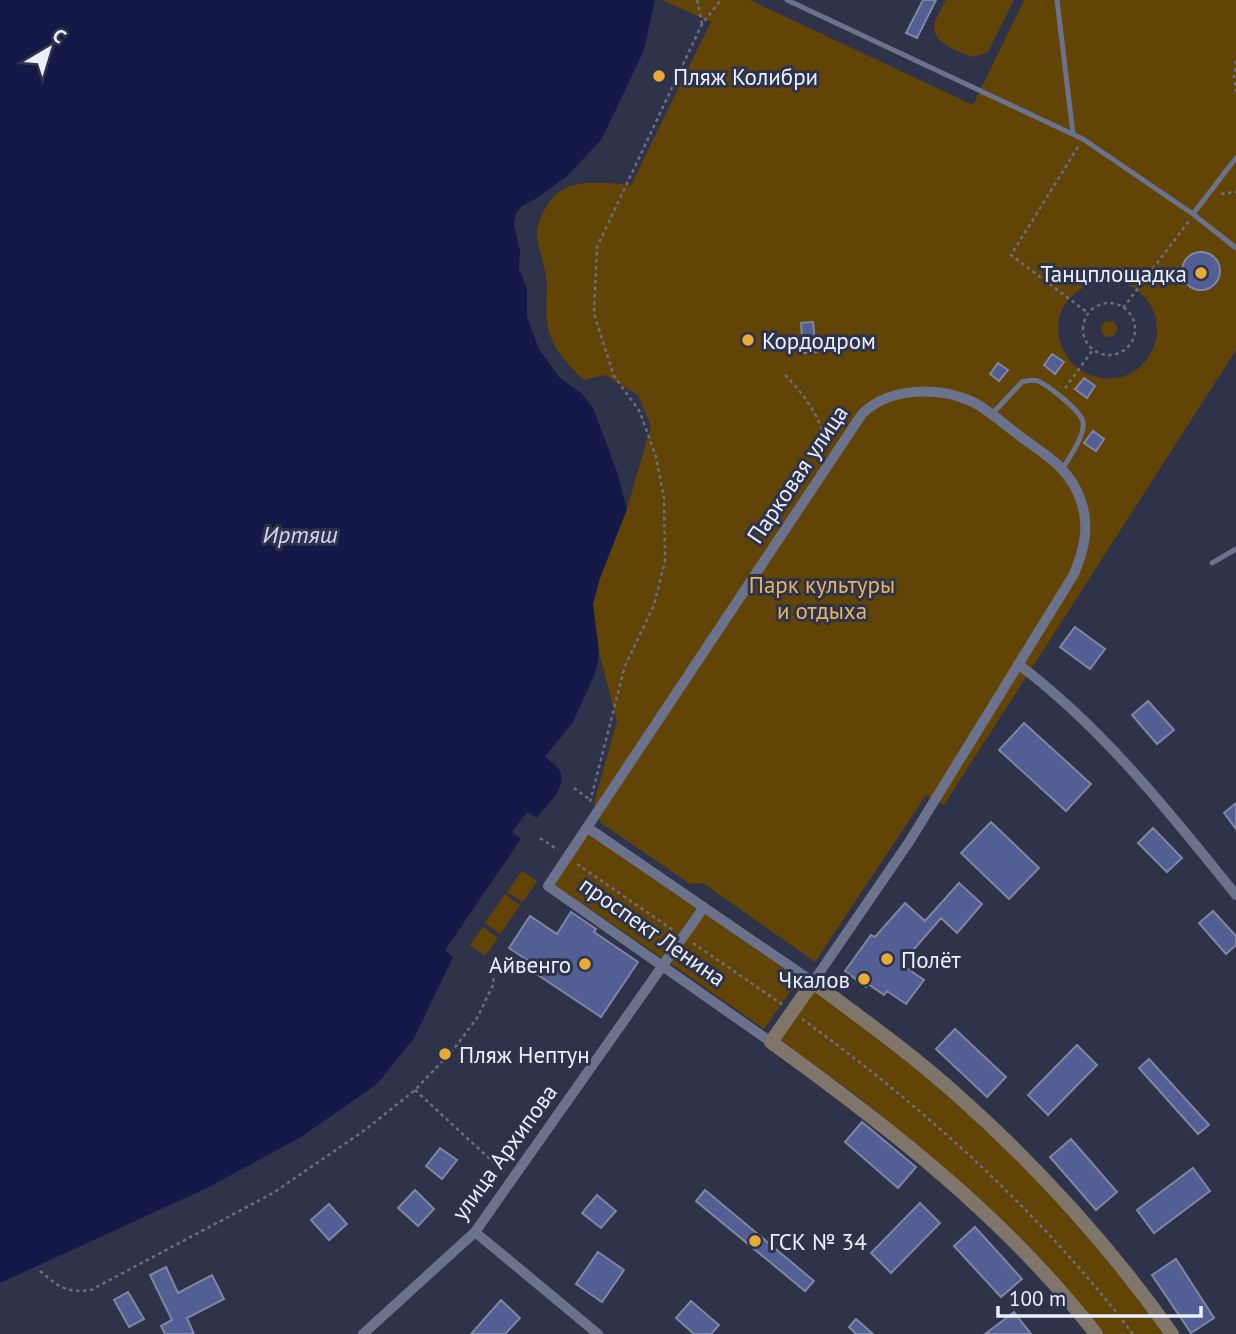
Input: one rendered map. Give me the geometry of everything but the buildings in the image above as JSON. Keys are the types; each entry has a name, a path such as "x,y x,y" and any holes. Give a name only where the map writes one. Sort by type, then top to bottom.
{"street":[{"name":"Парковая улица","path":"589,825 862,414 872,404 905,393 934,392 974,403 1063,468 1081,500 1085,517 1086,536 1082,555 1074,574 909,842 813,982"},
{"path":"1018,664 1083,717 1188,835 1236,895"},
{"name":"проспект Ленина","path":"1096,1334 1070,1301 1018,1247 942,1174 859,1105 548,886 589,825 813,982 914,1059 1002,1137 1084,1223 1140,1289 1172,1334"},
{"name":"улица Архипова","path":"363,1334 475,1232 704,907"},
{"path":"771,1042 813,982"},
{"path":"475,1232 597,1334"}],"lane":[{"path":"788,0 1083,139 1194,214 1236,248"},
{"path":"1057,0 1073,134"},
{"path":"1194,214 1236,158"},
{"path":"991,415 1022,382 1038,381 1059,396 1078,412 1083,420 1082,429 1063,468"},
{"path":"1212,563 1236,549"}],"path":[{"path":"697,0 702,24"},
{"path":"589,825 590,799 625,666 654,605 665,561 664,498 656,457 640,412 614,376 594,314 597,247 702,24 722,0"},
{"path":"1236,61 1236,92"},
{"path":"1083,139 1011,255 1088,313"},
{"path":"1123,308 1194,214"},
{"path":"1108,303 1123,308 1133,320 1135,328 1130,344 1117,354 1109,355 1093,350 1084,337 1083,328 1088,313 1101,304 1108,303"},
{"path":"1059,396 1093,350"},
{"path":"785,374 803,393 824,432 831,461"},
{"path":"574,789 590,799"},
{"path":"540,838 792,1012 883,1080 961,1148 1071,1258 1133,1334"},
{"path":"40,1271 61,1288 75,1292 91,1290 273,1193 365,1130 415,1090 453,1050 477,1018 494,983 491,964"},
{"path":"415,1090 512,1179"}],"green space":[{"name":"Парк культуры и отдыха","path":"662,0 750,0 973,105 1024,0 1236,0 1236,350 944,805 926,795 815,962 703,883 690,884 600,822 594,803 617,721 599,652 593,604 600,578 627,509 651,426 638,395 605,375 584,380 556,347 547,322 547,284 537,231 549,202 568,187 591,183 631,185 711,22","holes":["1196,252 1206,253 1220,264 1221,274 1216,285 1208,290 1190,285 1181,269 1185,260","1110,279 1135,289 1151,305 1157,324 1155,343 1147,360 1132,373 1113,379 1090,375 1076,367 1063,350 1058,332 1062,309 1068,300 1086,286"]},
{"path":"946,0 1014,0 988,52 973,57 948,46 935,33 936,20"},
{"path":"1109,321 1115,323 1115,335 1109,337 1103,335 1101,329 1103,323"},
{"path":"588,834 697,908 662,958 554,884"},
{"path":"522,871 537,881 523,902 507,892"},
{"path":"505,894 520,905 500,934 485,923"},
{"path":"704,913 799,979 764,1029 670,963"},
{"path":"483,927 498,938 485,956 470,945"},
{"path":"815,990 951,1096 1015,1158 1079,1224 1164,1334 1102,1334 944,1167 856,1095 780,1040"}],"water":[{"name":"Иртяш","path":"0,0 655,0 644,50 602,139 567,176 521,207 514,224 520,251 519,269 527,288 527,317 539,349 559,377 582,394 593,408 617,472 627,509 600,578 593,604 599,652 596,671 573,722 545,757 561,774 559,788 537,818 527,812 512,832 521,839 445,950 453,957 414,1038 377,1084 301,1137 207,1188 0,1283"}],"place":[{"name":"Пляж Колибри","path":"659,76"},
{"name":"Танцплощадка","path":"1201,273"},
{"name":"Кордодром","path":"748,340"},
{"name":"Полёт","path":"887,959"},
{"name":"Айвенго","path":"585,964"},
{"name":"Чкалов","path":"864,979"},
{"name":"Пляж Нептун","path":"445,1054"},
{"name":"ГСК № 34","path":"755,1241"}]}
